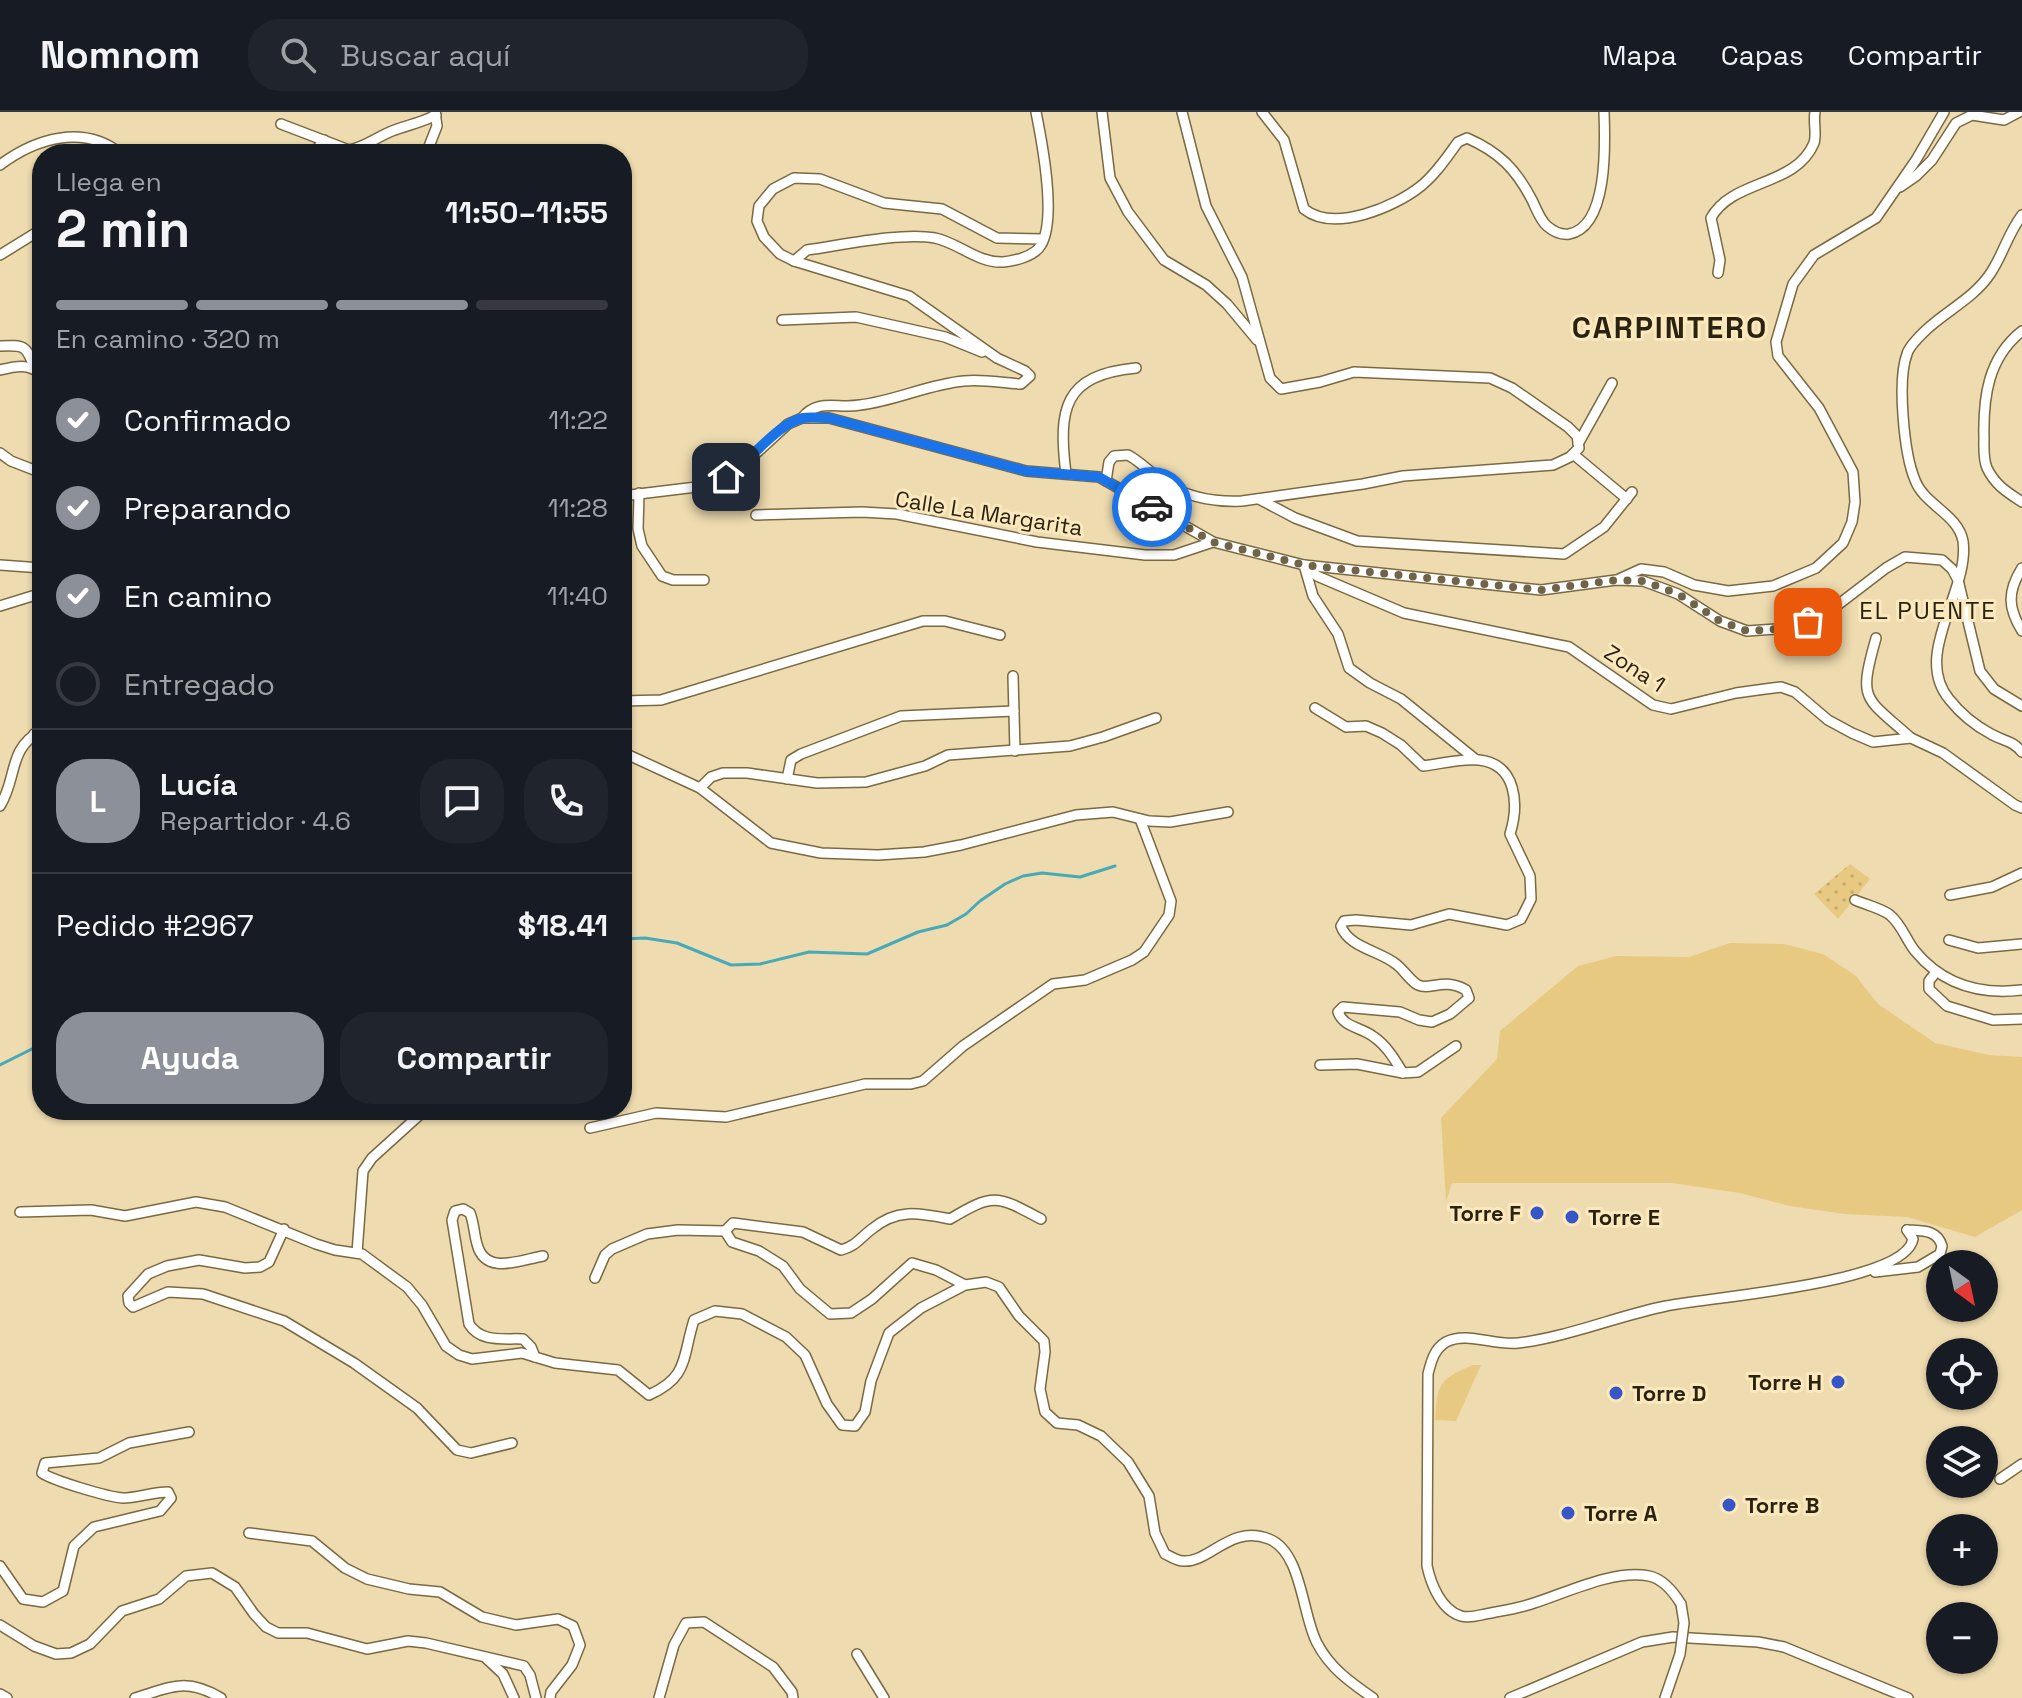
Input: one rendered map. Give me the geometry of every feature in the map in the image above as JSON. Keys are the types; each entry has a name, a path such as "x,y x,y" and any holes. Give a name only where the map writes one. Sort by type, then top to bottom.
{"street":[{"path":"794,261 807,250 915,237 935,238 981,259 1003,262 1019,259 1034,251 1043,239 1048,210 1046,169 1036,112"},
{"path":"1102,112 1110,178 1128,212 1164,260 1206,285 1227,304 1259,342"},
{"path":"1106,481 1109,462 1114,456 1128,455 1168,485 1190,494 1223,501 1259,499 1403,476 1553,465 1579,448 1577,436 1568,427 1512,388 1490,378 1354,372 1281,389 1270,378 1242,277 1206,206 1182,112"},
{"path":"1262,112 1284,140 1304,209 1311,214 1342,219 1389,206 1421,186 1458,142 1467,138 1485,146 1518,174 1545,225 1558,234 1567,234 1586,225 1594,212 1605,166 1604,112"},
{"path":"1718,273 1720,260 1711,218 1717,207 1730,197 1780,176 1803,158 1815,141 1815,112"},
{"path":"1616,580 1641,569 1664,572 1694,585 1728,591 1773,586 1816,568 1843,543 1852,522 1855,502 1853,472 1819,408 1778,356 1776,342 1793,284 1814,255 1876,218 1944,112"},
{"path":"1897,188 1916,176 1932,160 1956,123 1972,115 2004,120 2019,112"},
{"path":"367,144 397,129 415,126 435,114 437,126 430,144"},
{"path":"281,124 334,144"},
{"path":"37,144 62,137 87,137 109,144"},
{"path":"321,144 324,140"},
{"path":"0,165 32,146"},
{"path":"997,358 909,296 780,254 764,237 757,221 759,206 773,189 794,178 820,179 884,203 942,209 997,238 1043,239"},
{"path":"2022,215 2009,233 1990,274 1960,305 1927,329 1907,352 1903,394 1905,447 1916,484 1931,503 1951,518 1963,539 1962,567 1935,665 1939,683 1949,699 1973,722 1994,736 2013,742 2022,752"},
{"path":"0,255 32,235"},
{"path":"782,320 856,317 945,337 997,358 1030,376 1021,384 969,380 858,406 819,405 802,418"},
{"path":"2022,331 2008,342 1994,365 1983,405 1985,464 1997,485 2022,502"},
{"path":"0,346 20,345 28,350 32,359"},
{"path":"0,370 22,365 32,369"},
{"path":"1066,474 1062,438 1064,414 1074,393 1088,378 1114,370 1136,368"},
{"path":"1578,444 1612,383"},
{"path":"632,494 713,485 740,468 788,424 802,418 829,418 1026,471 1099,477 1213,542 1304,565 1541,590 1616,580 1643,581 1678,594 1720,621 1747,631 1808,622 1905,557 1942,560 1958,580 1980,671 1994,689 2022,706"},
{"path":"0,453 32,469"},
{"path":"1259,499 1295,518 1357,541 1564,554 1604,527 1630,496 1573,454"},
{"path":"639,493 638,529 642,546 662,576 673,580 704,580"},
{"name":"Calle La Margarita","path":"756,515 897,514 1037,542 1145,555 1174,555 1213,542"},
{"path":"0,565 32,567"},
{"path":"1304,565 1313,596 1338,634 1349,668 1357,676 1401,699 1475,759"},
{"name":"Zona 1","path":"1304,565 1317,576 1404,613 1569,647 1653,705 1671,709 1736,693 1781,687 1795,692 1828,720 1873,742 1911,738"},
{"path":"2022,568 2009,593 2010,607 2022,631"},
{"path":"0,606 32,596"},
{"path":"632,701 661,700 923,621 945,621 1000,635"},
{"path":"1876,638 1865,687 1871,703 1911,738 1943,753 2022,808"},
{"path":"1013,676 1015,751"},
{"path":"2006,696 2022,697"},
{"path":"1315,708 1346,727 1366,726 1382,733 1401,745 1423,766 1475,759 1490,761 1503,769 1516,798 1510,834 1530,876 1531,899 1521,919 1507,925 1449,914 1411,925 1356,920 1344,921 1341,926 1343,933 1352,941 1396,964 1417,985 1455,984 1466,990 1469,998 1450,1014 1432,1022 1400,1012 1343,1007 1338,1012 1349,1025 1372,1035 1381,1043 1403,1073"},
{"path":"787,779 791,760 801,754 901,716 1014,711"},
{"path":"700,788 711,777 723,773 747,773 817,783 866,782 925,766 948,755 1070,746 1156,718"},
{"path":"0,806 8,789 17,753 32,736"},
{"path":"632,757 700,788 771,843 821,853 878,855 924,852 1076,815 1113,812 1170,822 1228,812"},
{"path":"632,1118 656,1113 726,1117 865,1084 923,1081 963,1046 1053,984 1085,980 1144,952 1169,915 1171,901 1140,819"},
{"path":"1950,895 1992,887 2022,873"},
{"path":"1855,900 1888,914 1900,926 1914,950 1946,980 1997,993 2022,990"},
{"path":"1949,940 1978,948 2022,944"},
{"path":"1936,972 1929,981 1929,989 1947,1006 1993,1020 2022,1019"},
{"path":"1320,1065 1357,1064 1403,1073 1418,1072 1456,1046"},
{"path":"357,1253 363,1171 372,1158 414,1120"},
{"path":"590,1128 625,1120"},
{"path":"595,1278 605,1255 612,1249 647,1234 678,1230 725,1231 733,1223 803,1232 841,1250 851,1248 872,1228 894,1214 923,1214 950,1219 981,1200 1008,1201 1041,1219"},
{"path":"20,1212 91,1210 125,1216 196,1202 225,1207 316,1244 362,1254 407,1287 422,1305 446,1346 459,1355 472,1359 522,1353 555,1363 618,1370 649,1395 666,1388 681,1372 694,1320 715,1311 742,1314 786,1337 805,1355 834,1414 842,1425 855,1426 865,1412 871,1381 889,1333 921,1308 965,1285 986,1282 999,1287 1019,1316 1044,1341 1040,1389 1045,1412 1057,1423 1078,1425 1101,1436 1128,1462 1149,1496 1155,1533 1165,1554 1182,1561 1201,1557 1220,1544 1246,1536 1270,1540 1288,1554 1316,1641 1329,1662 1336,1672 1373,1698"},
{"path":"535,1357 523,1339 484,1337 474,1332 469,1324 452,1220 455,1211 463,1209 470,1213 478,1249 488,1262 495,1265 543,1256"},
{"path":"284,1229 269,1262 260,1267 245,1268 199,1260 167,1266 148,1274 128,1296 129,1303 133,1307 168,1292 203,1294 284,1321 354,1363 417,1408 457,1450 471,1453 512,1443"},
{"path":"1665,1698 1680,1654 1684,1623 1681,1604 1658,1579 1640,1575 1607,1579 1519,1608 1471,1617 1458,1615 1437,1594 1427,1566 1428,1374 1434,1355 1444,1343 1462,1338 1516,1343 1663,1306 1776,1291 1858,1273 1906,1253 1913,1239 1907,1230 1931,1232 1941,1241 1940,1254 1918,1267 1858,1273"},
{"path":"725,1231 732,1242 759,1251 783,1266 800,1289 830,1314 851,1313 872,1299 912,1263 936,1270 965,1285"},
{"path":"0,1566 23,1599 43,1602 63,1591 74,1546 94,1527 160,1511 171,1498 168,1492 123,1498 49,1477 42,1473 45,1463 99,1458 129,1443 189,1432"},
{"path":"2000,1479 2022,1464"},
{"path":"249,1533 312,1541 345,1568 367,1579 409,1589 440,1592 482,1617 516,1625 558,1619 573,1626 580,1645 572,1665 551,1692 550,1698"},
{"path":"0,1625 34,1646 56,1654 71,1653 90,1644 122,1611 159,1599 186,1576 212,1573 235,1587 266,1627 278,1633 307,1633 367,1649 408,1641 426,1643 524,1666 530,1675 536,1698"},
{"path":"659,1698 674,1645 686,1623 704,1622 773,1667 792,1692 793,1698"},
{"path":"1510,1698 1654,1638 1702,1638 1784,1647 1908,1698"},
{"path":"857,1654 884,1698"},
{"path":"487,1659 503,1674 514,1698"},
{"path":"135,1698 185,1684 221,1698"},
{"path":"0,1694 7,1698"}],"shaded area":[{"path":"1850,864 1870,879 1838,919 1814,894"},
{"path":"1730,943 1784,944 1823,954 1856,976 1878,1004 1935,1043 1989,1055 2022,1057 2022,1210 1975,1237 1907,1217 1845,1214 1672,1183 1452,1183 1446,1201 1441,1118 1497,1059 1500,1031 1578,966 1616,956 1689,957"},
{"path":"1473,1365 1481,1365 1456,1421 1435,1420 1442,1384 1453,1374"}],"waterway":[{"path":"632,939 677,943 731,965 760,964 809,952 867,954 918,932 947,925 1005,884 1023,876 1042,873 1080,877 1115,866"},
{"path":"0,1065 32,1049"}],"way so far":[{"path":"1152,507 1213,542 1304,565 1541,590 1616,580 1643,581 1678,594 1720,621 1747,631 1808,622"}],"place":[{"name":"Torre F","path":"1537,1213"},
{"name":"Torre E","path":"1572,1217"},
{"name":"Torre H","path":"1838,1382"},
{"name":"Torre D","path":"1616,1393"},
{"name":"Torre B","path":"1729,1505"},
{"name":"Torre A","path":"1568,1513"}],"district":[{"name":"CARPINTERO","path":"1670,327"},
{"name":"EL PUENTE","path":"1928,610"}],"route":[{"path":"726,477 788,424 802,418 829,418 1026,471 1099,477 1152,507"}]}
